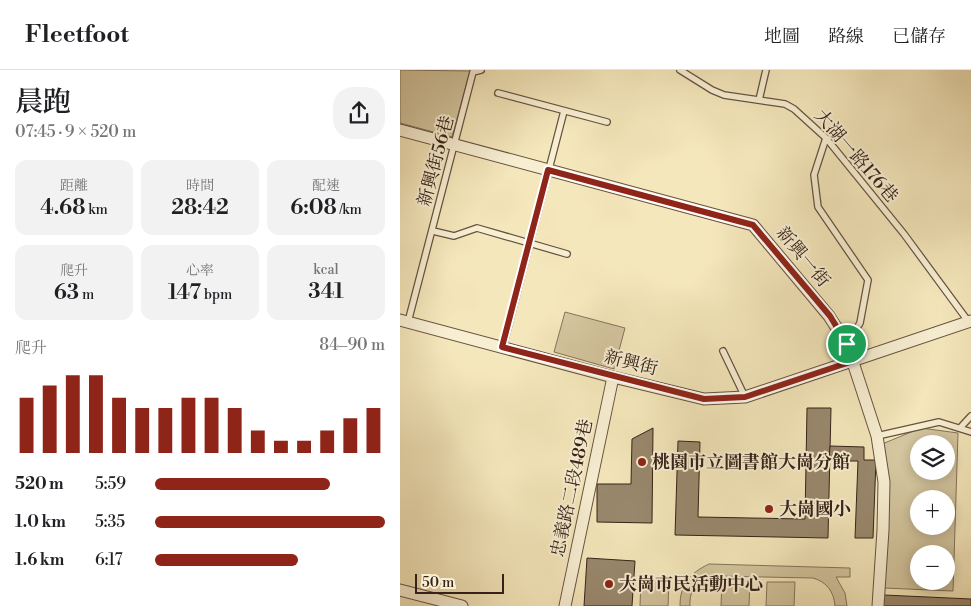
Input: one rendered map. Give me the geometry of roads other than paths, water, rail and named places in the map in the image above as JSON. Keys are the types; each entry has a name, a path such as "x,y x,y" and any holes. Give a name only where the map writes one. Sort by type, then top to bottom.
{"street":[{"name":"新興一街","path":"400,130 753,225 830,316 847,344 853,361 877,436 884,482 878,606"},
{"name":"新興街","path":"404,321 613,377 704,399 745,397 970,321"},
{"name":"忠義路二段489巷","path":"565,606 613,377"},
{"path":"400,590 462,606"}],"lane":[{"name":"新興街56巷","path":"404,321 433,231 473,72 481,70"},
{"name":"大湖一路176巷","path":"680,70 712,90 724,95 785,104 794,109 826,138 904,234 970,321"},
{"path":"759,100 766,70"},
{"path":"498,93 607,122"},
{"path":"502,347 564,111"},
{"path":"826,138 814,175 818,207 868,280 860,323 847,344"},
{"path":"433,231 454,236 477,228 567,254"},
{"path":"723,351 745,397"},
{"path":"960,428 971,416"},
{"path":"877,436 939,422 971,432"}],"place":[{"name":"桃園市立圖書館大崗分館","path":"642,462"},
{"name":"大崗國小","path":"769,509"},
{"name":"大崗市民活動中心","path":"609,584"}]}
